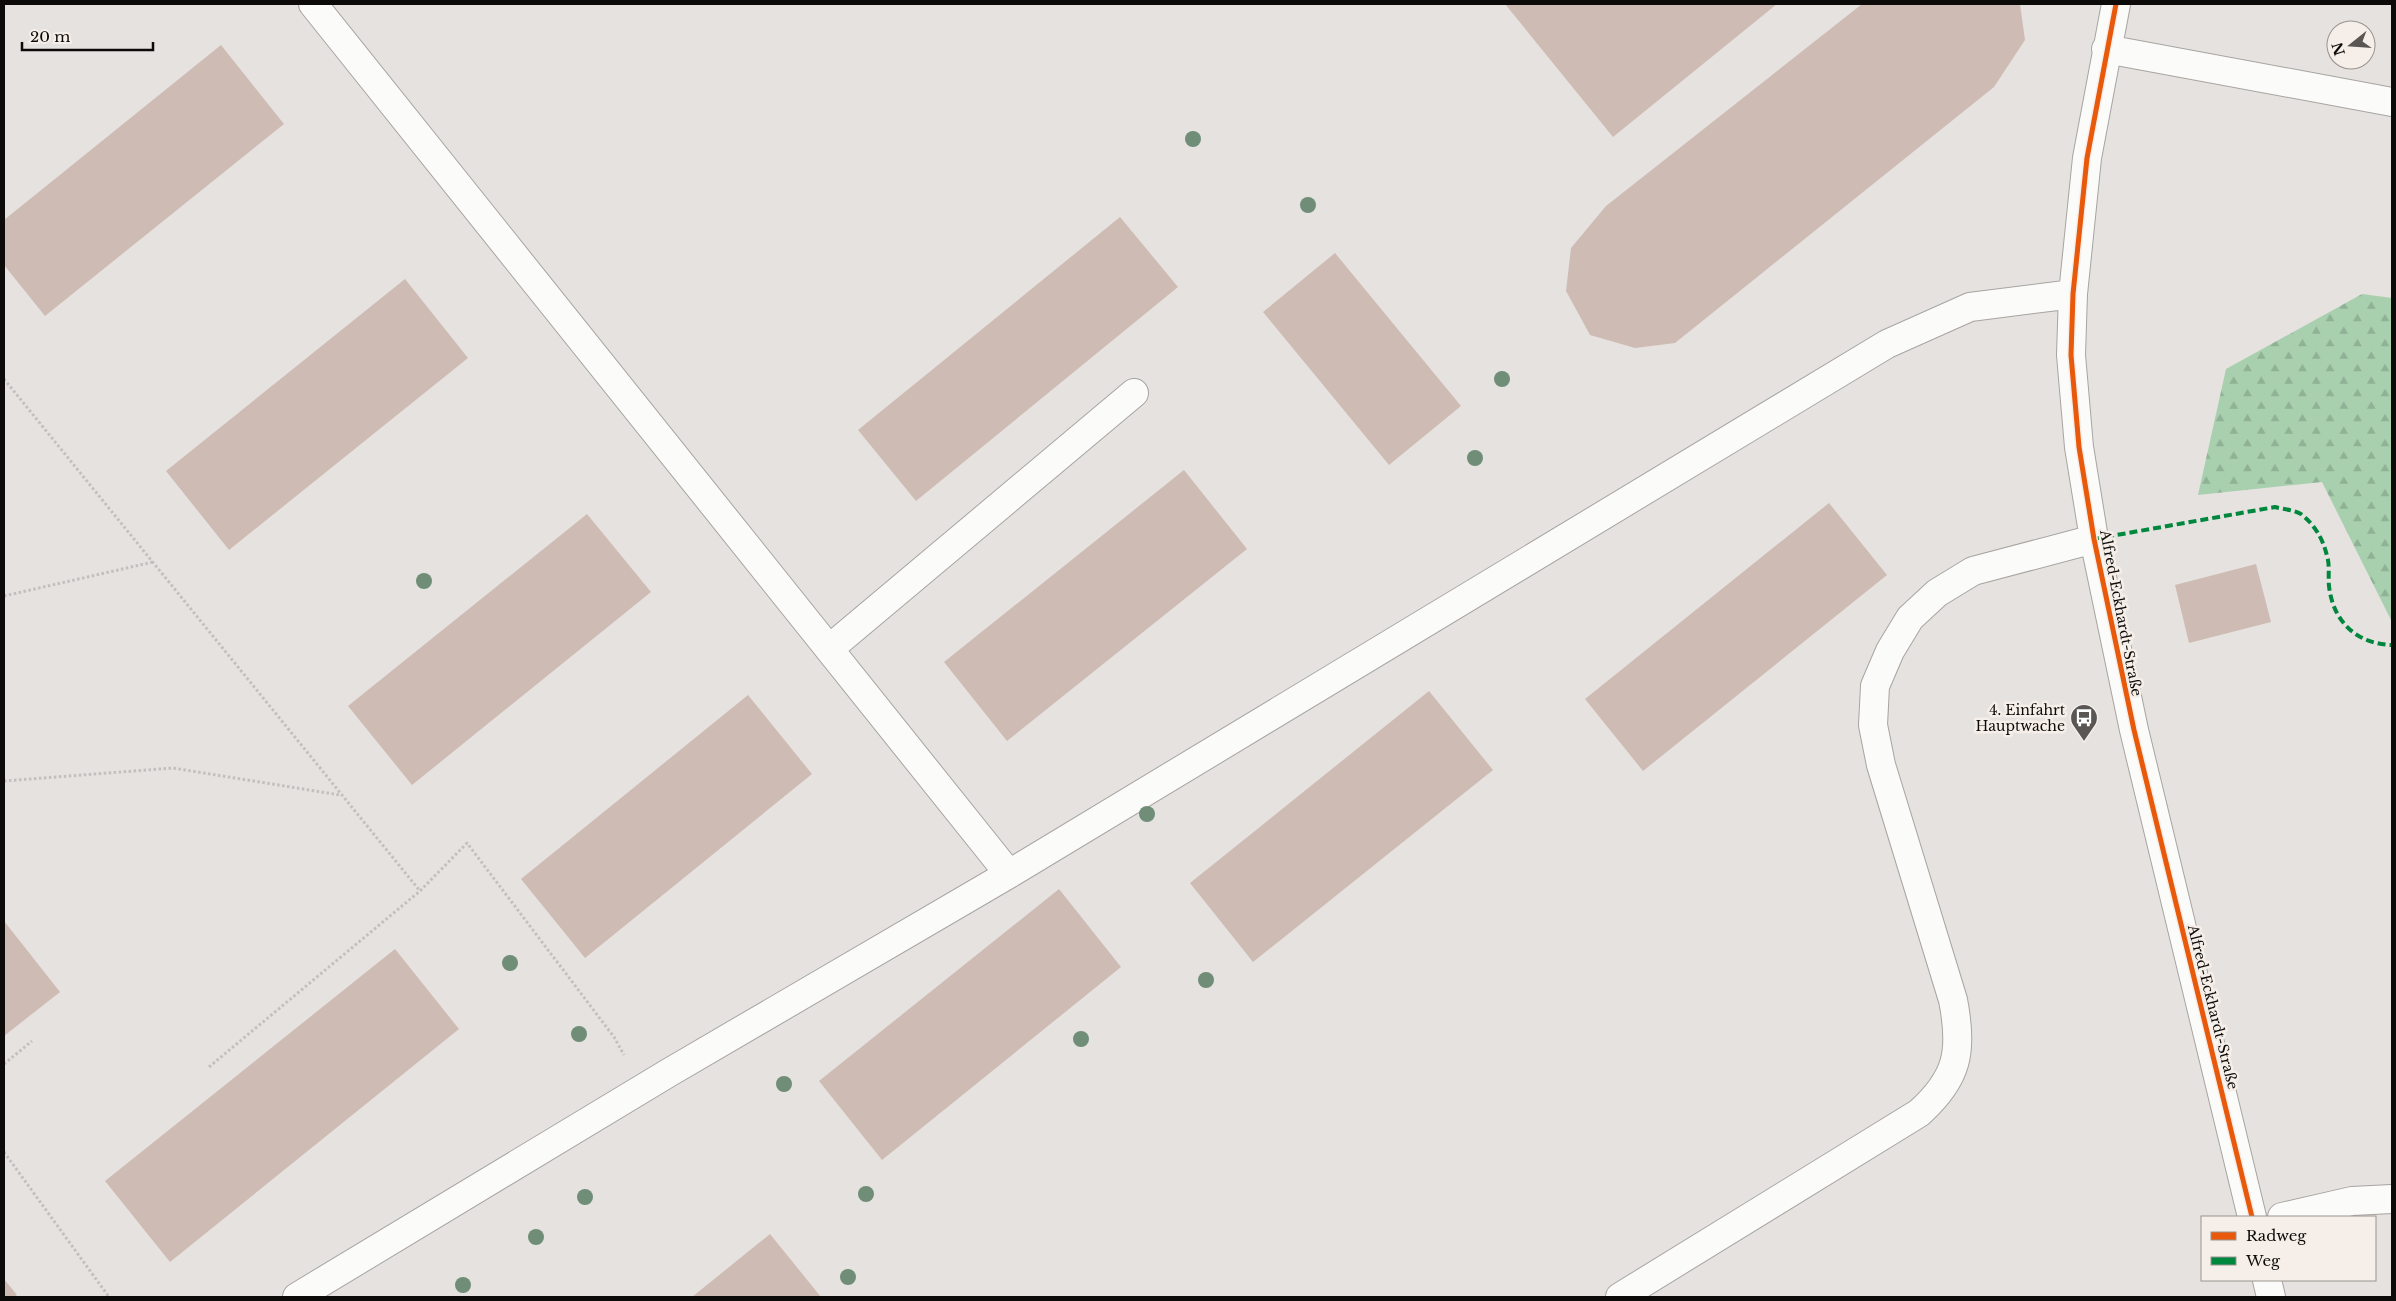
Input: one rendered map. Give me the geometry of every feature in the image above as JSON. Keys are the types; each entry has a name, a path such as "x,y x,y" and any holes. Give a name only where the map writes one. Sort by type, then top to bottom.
{"street":[{"path":"313,4 1009,874"},
{"name":"Alfred-Eckhardt-Straße","path":"2116,4 2087,158 2074,294 2072,364 2079,447 2094,539 2134,730 2252,1216"},
{"path":"2106,49 2392,102"},
{"path":"297,1297 644,1088 1009,874 1887,344 1970,307 2074,294"},
{"path":"830,650 1134,394"},
{"path":"1620,1297 1919,1113 1935,1098 1948,1080 1956,1057 1958,1030 1953,1000 1881,765 1873,725 1875,686 1890,650 1910,618 1938,593 1974,572 2094,539"},
{"path":"2286,1216 2352,1201 2392,1199"},
{"path":"2267,1281 2271,1297"}],"path":[{"path":"4,379 420,891"},
{"path":"4,596 152,562"},
{"path":"4,781 173,768 342,795"},
{"path":"209,1067 420,891 467,843 614,1037 644,1088"},
{"path":"4,1064 32,1041"},
{"path":"4,1152 108,1297"}],"green space":[{"path":"2362,294 2392,298 2392,622 2322,482 2198,495 2226,369"}],"building":[{"path":"1505,4 1777,4 1613,137"},
{"path":"1862,4 2020,4 2025,40 1994,87 1675,343 1635,348 1590,335 1566,291 1571,248 1606,206"},
{"path":"221,45 284,124 45,316 4,265 4,220"},
{"path":"1120,217 1178,287 916,501 858,430"},
{"path":"1335,253 1461,406 1389,465 1263,312"},
{"path":"405,279 468,358 229,550 166,471"},
{"path":"1184,470 1247,549 1007,741 944,662"},
{"path":"1829,503 1887,575 1643,771 1585,699"},
{"path":"587,514 651,592 412,785 348,706"},
{"path":"2256,564 2271,622 2189,643 2175,585"},
{"path":"1429,691 1493,770 1253,962 1190,883"},
{"path":"748,695 812,774 585,958 521,879"},
{"path":"1059,889 1121,967 882,1160 819,1081"},
{"path":"4,921 60,992 4,1036"},
{"path":"395,949 459,1029 170,1262 105,1181"},
{"path":"770,1234 821,1297 692,1297"},
{"path":"4,1279 17,1295 14,1297 4,1297"}],"marked path":[{"path":"2094,539 2275,507 2301,514 2318,533 2323,544 2328,559 2331,599 2341,620 2349,629 2368,640 2379,644 2392,645"}],"cycle path":[{"path":"2116,4 2087,158 2073,294 2071,355 2079,447 2094,539 2134,730 2252,1216"}],"place":[{"name":"4. Einfahrt Hauptwache","path":"2084,742"}]}
